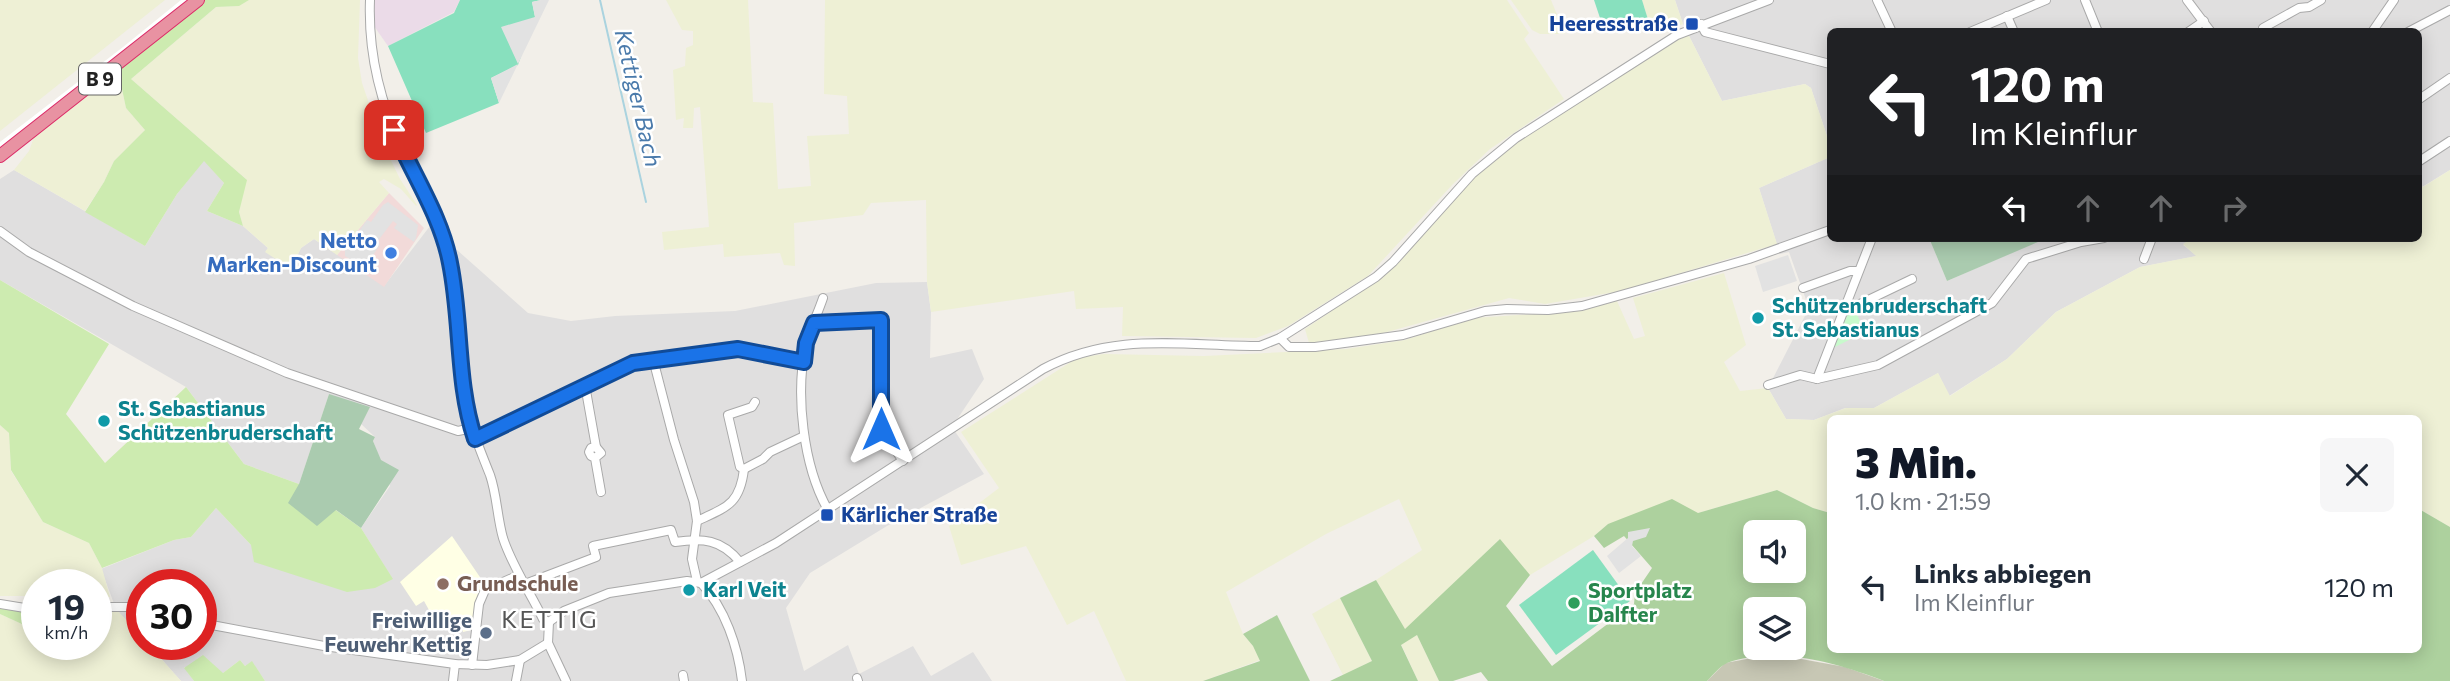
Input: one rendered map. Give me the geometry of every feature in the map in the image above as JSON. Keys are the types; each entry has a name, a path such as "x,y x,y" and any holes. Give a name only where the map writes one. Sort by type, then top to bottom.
{"highway":[{"name":"B 9","path":"0,146 187,0"},
{"name":"B 9","path":"0,156 198,0"}],"street":[{"path":"370,0 372,52 384,106 402,150 428,199 450,261 457,302 464,397 475,439 491,478 503,537 519,575 543,619 549,622"},
{"path":"549,622 564,611 609,593 637,587 699,582 740,562 828,510 1043,369 1066,357 1095,348 1146,343 1260,346 1280,338 1376,277 1393,262 1472,174 1507,145 1677,35 1769,0"},
{"path":"1877,0 1890,28"},
{"path":"1979,28 2046,0"},
{"path":"2085,0 2096,28"},
{"path":"2187,0 2208,28"},
{"path":"2263,28 2299,8 2309,7 2321,0"},
{"path":"2375,28 2394,0"},
{"path":"2416,28 2450,10"},
{"path":"2007,16 2012,28"},
{"path":"2194,28 2204,21"},
{"path":"1701,24 1705,32 1827,63"},
{"path":"2422,97 2450,78"},
{"path":"2422,159 2450,141"},
{"path":"0,231 30,252 96,288 287,373 458,431 472,428"},
{"path":"1280,338 1289,347 1315,347 1422,331 1485,311 1548,310 1582,306 1749,259 1827,231"},
{"path":"1817,379 1870,242"},
{"path":"1768,385 1800,375 1817,379 1878,365 1992,303 2026,258 2075,242"},
{"path":"2144,259 2150,242"},
{"path":"1803,288 1850,271 1858,271"},
{"path":"1841,313 1912,279"},
{"path":"823,298 806,343 801,419 821,498 828,510"},
{"path":"814,323 881,320 881,429 903,461"},
{"path":"475,439 633,363 738,349 804,362"},
{"path":"653,359 674,440 694,502 697,521 692,559 699,582 717,605 732,636 742,681"},
{"path":"585,385 596,447 601,453 595,458 601,492"},
{"path":"744,469 737,461 727,415 751,407 755,402"},
{"path":"744,469 770,452 804,436"},
{"path":"697,521 726,508 735,500 742,487 744,469"},
{"path":"525,584 596,557 593,546 671,530 675,542 705,540 730,550 740,562"},
{"path":"472,665 479,604 485,590 519,575"},
{"path":"0,604 21,607"},
{"path":"549,622 548,643 566,681"},
{"path":"217,626 324,646 472,665 520,660 548,643"},
{"path":"516,681 520,660"},
{"path":"453,681 455,664"}],"shaded area":[{"path":"0,0 165,0 0,131"},
{"path":"249,0 360,0 358,58 362,83 383,144 400,179 417,205 401,189 384,179 379,182 389,193 337,255 314,239 301,248 291,269 265,252 268,248 243,226 239,212 246,179 131,79 216,7 238,6"},
{"path":"374,0 460,0 454,12 388,46 374,26"},
{"path":"549,0 518,64 501,27 535,17 532,2"},
{"path":"666,0 748,0 753,102 773,103 778,189 811,186 807,136 849,134 847,96 824,94 825,0 1507,0 1529,33 1524,39 1564,99 1490,149 1453,184 1368,276 1288,326 1256,338 1122,336 1123,307 1076,309 1074,291 931,312 927,282 926,200 871,203 863,215 794,223 795,266 784,265 780,253 724,257 723,244 664,250 662,232 709,227 700,107 694,108 693,128 683,128 684,118 676,120 673,70 685,66 686,48 693,45 693,31 682,30"},
{"path":"1511,0 1551,0 1565,34 1540,34 1532,30"},
{"path":"1642,0 1675,0 1683,24 1650,26"},
{"path":"1675,0 2450,0 2450,170 2422,187 2422,28 1827,28 1827,136 1811,88 1805,84 1722,101 1683,24"},
{"path":"1688,34 1722,101 1805,84 1811,88 1827,136 1827,158 1759,188 1777,244 1621,291 1545,304 1509,298 1380,334 1309,343 1305,329 1380,278 1495,156 1665,45"},
{"path":"518,64 499,103 491,78"},
{"path":"109,77 122,89 126,108 145,130 114,161 85,211 14,170 29,151 34,137"},
{"path":"1827,158 1827,242 1931,242 1947,281 2036,242 2187,242 2183,245 2197,256 2140,267 2056,312 2007,359 1949,396 1938,373 1874,408 1845,408 1814,420 1786,419 1768,388 1809,308 1789,252 1780,254 1759,188"},
{"path":"204,160 224,183 207,211 243,226 268,248 266,251 291,268 301,248 314,239 384,286 430,226 528,313 571,321 615,316 735,311 876,283 927,282 931,312 930,358 972,349 984,379 952,427 984,474 887,526 810,573 786,608 804,671 848,645 859,674 913,646 931,676 973,652 992,681 265,681 252,662 245,666 240,660 223,673 184,667 194,681 181,681 162,660 217,660 217,569 126,569 126,620 116,609 112,598 112,569 101,569 174,540 191,537 216,508 251,545 392,578 361,528 390,486 373,441 375,437 329,394 299,484 244,464 186,387 0,280 0,179 14,170 145,246 177,194"},
{"path":"2450,170 2450,527 2422,511 2422,415 1827,415 1846,408 1874,408 1938,373 1950,396 2007,359 2056,312 2140,267 2196,256 2183,244 2186,242 2422,242 2423,187"},
{"path":"389,193 424,228 384,287 337,255"},
{"path":"388,202 418,225 416,238 414,242 394,228 397,224 393,221 377,242 380,245 371,258 359,265 345,256 345,250 367,220 371,222"},
{"path":"1931,242 2038,242 1947,281"},
{"path":"1788,255 1797,281 1763,292 1755,266"},
{"path":"1724,273 1746,345 1724,362 1740,391 1768,388 1786,419 1814,420 1827,415 1827,512 1777,490 1698,513 1608,524 1594,536 1530,575 1499,540 1405,630 1376,580 1422,550 1399,499 1326,534 1226,592 1243,634 1260,660 1203,681 1126,681 1094,611 1067,625 1026,546 961,565 949,526 999,488 961,432 1077,358 1104,354 1204,356 1346,349 1405,340 1473,318 1580,311 1617,301 1634,339 1645,336 1633,298"},
{"path":"329,394 370,407 359,429 375,437 373,441 381,460 399,470 361,528 336,510 317,526 288,503 299,484"},
{"path":"0,425 9,433 11,471 43,522 89,543 102,569 21,569 21,596 0,596"},
{"path":"1650,528 1646,537 1633,541 1632,546 1641,556 1619,573 1607,556 1628,538 1628,532"},
{"name":"Grundschule","path":"452,536 486,586 475,629 463,632 460,617 435,621 424,601 416,606 400,582"},
{"path":"1340,598 1372,661 1343,675 1312,614"},
{"path":"116,609 126,620 126,660 162,660 181,681 0,681 0,614 21,624 21,660 112,660 112,611"},
{"path":"1417,635 1439,681 1418,681 1401,644"},
{"path":"1743,660 1806,660 1845,667 1884,681 1707,681 1725,663"}],"green space":[{"path":"204,0 249,0 239,6 216,7 131,79 247,180 239,212 243,226 207,211 224,183 204,161 177,194 145,246 85,212 114,161 145,130 126,108 122,89 109,77"},
{"path":"460,0 541,0 532,2 535,17 518,65 491,78 499,103 426,133 388,46 454,13"},
{"path":"1594,0 1642,0 1650,26 1604,30"},
{"path":"0,280 109,344 66,414 105,463 186,387 244,464 299,484 361,528 393,579 375,588 347,592 254,562 251,545 216,508 191,537 174,540 102,568 89,543 43,522 11,470 9,433 0,425"},
{"path":"1855,310 1865,332 1831,349 1845,316"},
{"path":"1777,490 1827,512 1827,653 2422,653 2422,511 2450,527 2450,681 1884,681 1806,658 1806,597 1743,597 1743,659 1727,663 1707,681 1488,681 1481,672 1453,681 1439,681 1417,635 1401,645 1418,681 1330,681 1372,661 1340,598 1376,580 1405,629 1500,539 1530,575 1506,606 1552,666 1634,604 1635,593 1652,568 1624,536 1604,548 1594,536 1608,524 1672,499 1698,513"},
{"name":"Sportplatz Dalfter","path":"1593,550 1630,601 1556,655 1519,605"},
{"path":"0,606 21,609 21,624 0,614"},
{"path":"1277,615 1310,681 1203,681 1260,661 1243,634"},
{"path":"196,660 209,660 223,673 240,660 245,666 252,661 265,681 194,681 184,668"}],"pier":[{"path":"181,0 204,0 0,160 0,142"}],"waterway":[{"name":"Kettiger Bach","path":"600,0 646,202"}],"place":[{"name":"Heeresstraße","path":"1692,24"},
{"name":"Netto Marken-Discount","path":"391,253"},
{"name":"Schützenbruderschaft St. Sebastianus","path":"1758,318"},
{"name":"St. Sebastianus Schützenbruderschaft","path":"104,421"},
{"name":"Kärlicher Straße","path":"827,515"},
{"name":"Grundschule","path":"443,584"},
{"name":"Karl Veit","path":"689,590"},
{"name":"Sportplatz Dalfter","path":"1574,603"},
{"name":"Freiwillige Feuwehr Kettig","path":"486,633"}],"district":[{"name":"KETTIG","path":"550,620"}],"route":[{"path":"394,130 428,199 450,261 457,302 464,397 475,439 633,363 738,349 804,362 806,343 814,323 881,320 881,429"}]}
